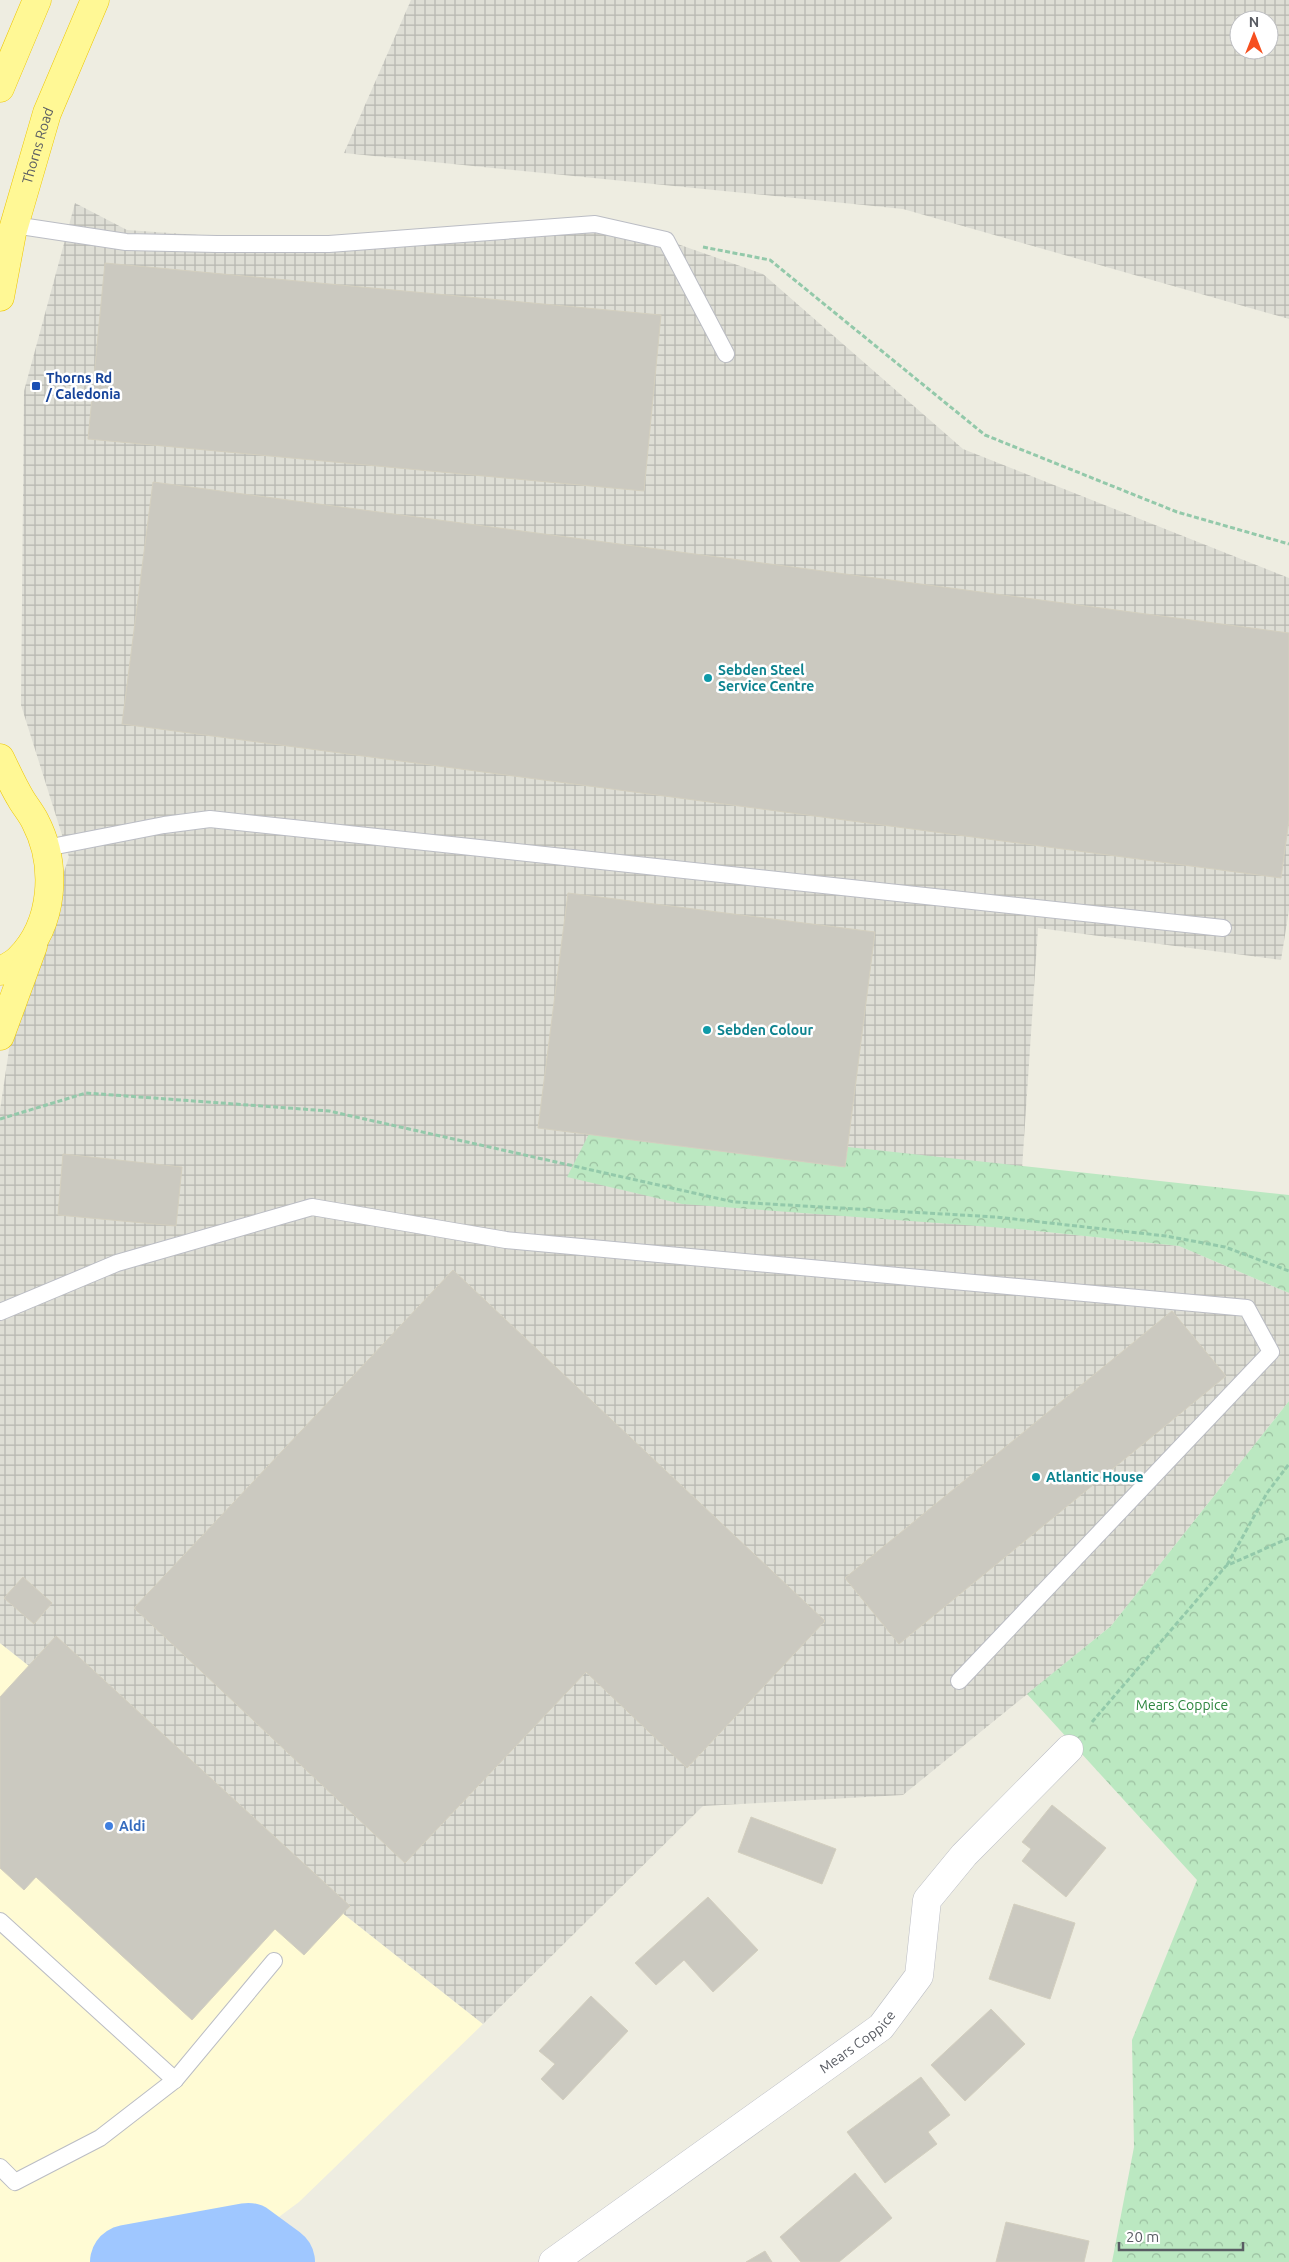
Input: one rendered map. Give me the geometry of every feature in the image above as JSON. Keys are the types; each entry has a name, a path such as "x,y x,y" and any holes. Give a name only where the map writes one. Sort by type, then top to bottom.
{"highway":[{"path":"0,88 37,0"},
{"name":"Thorns Road","path":"0,297 14,225 47,112 95,0"},
{"path":"0,758 10,792 36,822 46,848 50,880 46,914 0,1036"},
{"path":"0,972 18,961 35,940"}],"street":[{"name":"Mears Coppice","path":"553,2262 881,2027 919,1976 927,1900 964,1855 1069,1749"}],"lane":[{"path":"14,225 126,242 329,244 595,224 666,240 726,354"},
{"path":"46,848 164,825 210,819 1223,928"},
{"path":"0,1312 117,1263 312,1207 506,1240 1248,1308 1270,1352 959,1681"},
{"path":"0,1921 175,2080"},
{"path":"0,2167 15,2182 100,2138 175,2080 274,1961"}],"path":[{"path":"666,240 770,260 985,435 1177,512 1289,544"},
{"path":"0,1119 86,1092 329,1111 734,1202 996,1217 1166,1236 1225,1247 1289,1271"},
{"path":"1069,1749 1226,1566 1267,1493 1289,1464"},
{"path":"1226,1566 1289,1538"}],"shaded area":[{"path":"411,0 1289,0 1289,319 903,209 344,153"},
{"path":"75,203 127,230 329,244 595,224 666,240 763,274 963,449 1289,578 1289,910 1281,960 1038,928 1018,1229 1179,1246 1289,1293 1289,1401 1111,1626 903,1795 703,1806 483,2024 0,1643 0,1110 13,1023 69,857 21,705 24,391"},
{"path":"0,1643 483,2024 299,2202 248,2240 127,2262 0,2262"}],"green space":[{"path":"589,1134 845,1167 848,1147 1289,1195 1289,1293 1179,1246 1018,1229 682,1204 567,1177"},
{"name":"Mears Coppice","path":"1289,1401 1289,2262 1112,2262 1134,2147 1132,2040 1197,1880 1027,1694 1111,1626"}],"building":[{"path":"105,263 661,315 644,491 88,439"},
{"name":"Sebden Steel Service Centre","path":"153,482 1289,633 1289,820 1281,878 122,724"},
{"name":"Sebden Colour","path":"568,893 875,932 845,1167 538,1128"},
{"path":"63,1154 182,1167 176,1226 58,1215"},
{"path":"453,1270 825,1621 687,1768 586,1672 405,1863 134,1608"},
{"name":"Atlantic House","path":"1172,1311 1226,1376 899,1644 845,1578"},
{"path":"23,1577 52,1603 34,1624 4,1598"},
{"path":"56,1636 350,1906 304,1955 275,1929 192,2020 36,1877 24,1890 0,1868 0,1697"},
{"path":"1052,1805 1106,1848 1066,1897 1022,1861 1031,1849 1022,1842"},
{"path":"751,1817 836,1849 822,1884 738,1852"},
{"path":"708,1897 758,1950 713,1992 684,1960 656,1985 635,1963"},
{"path":"1014,1904 1075,1923 1050,1999 989,1979"},
{"path":"591,1996 628,2031 563,2100 541,2079 555,2064 539,2051"},
{"path":"991,2009 1025,2044 965,2101 931,2065"},
{"path":"921,2077 950,2115 928,2132 937,2144 885,2183 847,2132"},
{"path":"855,2173 892,2218 839,2262 801,2262 780,2237"},
{"path":"1006,2222 1089,2241 1084,2262 996,2262"},
{"path":"765,2251 772,2262 746,2262"}],"waterway":[{"path":"127,2262 248,2240 278,2262"}],"place":[{"name":"Thorns Rd / Caledonia","path":"36,386"},
{"name":"Sebden Steel Service Centre","path":"708,678"},
{"name":"Sebden Colour","path":"707,1030"},
{"name":"Atlantic House","path":"1036,1477"},
{"name":"Aldi","path":"109,1826"}]}
